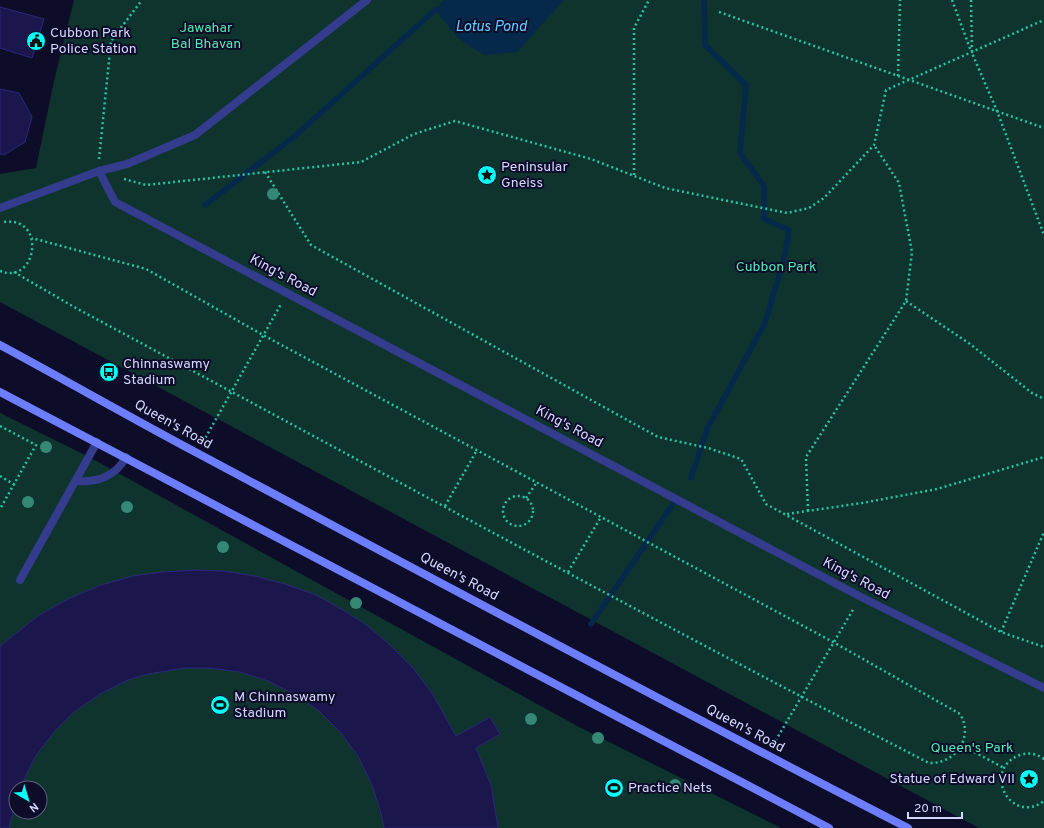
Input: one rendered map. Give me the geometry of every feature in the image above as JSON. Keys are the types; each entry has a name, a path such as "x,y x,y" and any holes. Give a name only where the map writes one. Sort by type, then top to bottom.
{"main road":[{"name":"Queen's Road","path":"0,345 197,453 766,755 908,828"},
{"path":"0,392 98,442 175,486 817,825 829,828"}],"street":[{"path":"0,208 99,171 127,164 195,135 367,0"},
{"name":"King's Road","path":"99,171 115,202 861,597 1044,688"},
{"path":"20,580 98,442"},
{"path":"76,481 85,482 101,479 116,471 126,457"}],"path":[{"path":"99,171 99,154 111,41 142,0"},
{"path":"634,175 634,28 649,0"},
{"path":"898,76 900,0"},
{"path":"952,0 1044,235"},
{"path":"971,0 972,53"},
{"path":"719,12 1044,128"},
{"path":"122,178 146,185 361,162 414,134 455,121 592,159 665,188 787,213 809,208 835,188 874,145 886,90 1044,20"},
{"path":"808,511 806,457 906,301 912,252 900,191 898,183 874,145"},
{"path":"265,172 311,245 658,437 708,448 741,460 766,504 787,514 1001,632 1044,647"},
{"path":"0,223 6,221 17,223 26,229 32,238 34,248 31,259 24,267 14,272 0,272"},
{"path":"14,272 74,307 621,601 929,763 943,763 954,755 961,745 965,726 960,714 833,642 263,335 146,269 32,238"},
{"path":"197,453 288,293"},
{"path":"906,301 970,344 1032,393 1044,399"},
{"path":"0,426 36,445 15,485 0,509"},
{"path":"445,506 478,450"},
{"path":"787,514 937,489 1044,457"},
{"path":"0,476 15,485"},
{"path":"526,498 537,482"},
{"path":"517,495 526,498 530,501 534,511 530,520 522,526 511,525 504,518 504,504 517,495"},
{"path":"568,572 601,516"},
{"path":"1001,632 1044,532"},
{"path":"766,755 861,597"},
{"path":"961,745 1004,768"},
{"path":"1044,759 1032,754 1024,754 1009,761 1001,776 1001,784 1009,800 1024,807 1032,807 1044,801"}],"green space":[{"name":"Cubbon Park","path":"74,0 1044,0 1044,828 979,828 0,302 0,174 36,168 54,81"},
{"name":"M Chinnaswamy Stadium","path":"0,413 89,457 579,727 781,828 0,828"}],"water":[{"name":"Lotus Pond","path":"444,0 564,0 517,52 484,55 458,38 435,10"}],"building":[{"path":"0,7 44,19 32,58 0,48"},
{"path":"0,89 19,93 32,117 25,142 4,155 0,154"},
{"path":"193,570 224,571 255,576 285,584 316,595 368,626 413,668 432,693 456,736 490,717 500,734 476,748 491,785 498,828 384,828 372,785 358,756 341,733 319,711 294,694 268,681 240,672 209,668 185,668 148,674 128,680 100,694 74,712 54,732 35,757 24,780 8,780 8,820 11,820 9,828 0,828 0,646 38,616 68,599 101,585 133,576"}],"waterway":[{"path":"691,478 707,429 765,323 784,259 789,230 764,219 764,186 740,153 746,85 705,45 704,0"},
{"path":"205,205 295,136 435,10"},
{"path":"591,624 673,504"}],"place":[{"name":"Cubbon Park Police Station","path":"36,41"},
{"name":"Peninsular Gneiss","path":"487,175"},
{"name":"Chinnaswamy Stadium","path":"109,372"},
{"name":"M Chinnaswamy Stadium","path":"220,705"},
{"name":"Statue of Edward VII","path":"1029,779"},
{"name":"Practice Nets","path":"614,788"}],"park label":[{"name":"Jawahar Bal Bhavan","path":"206,36"},
{"name":"Queen's Park","path":"972,748"}]}
